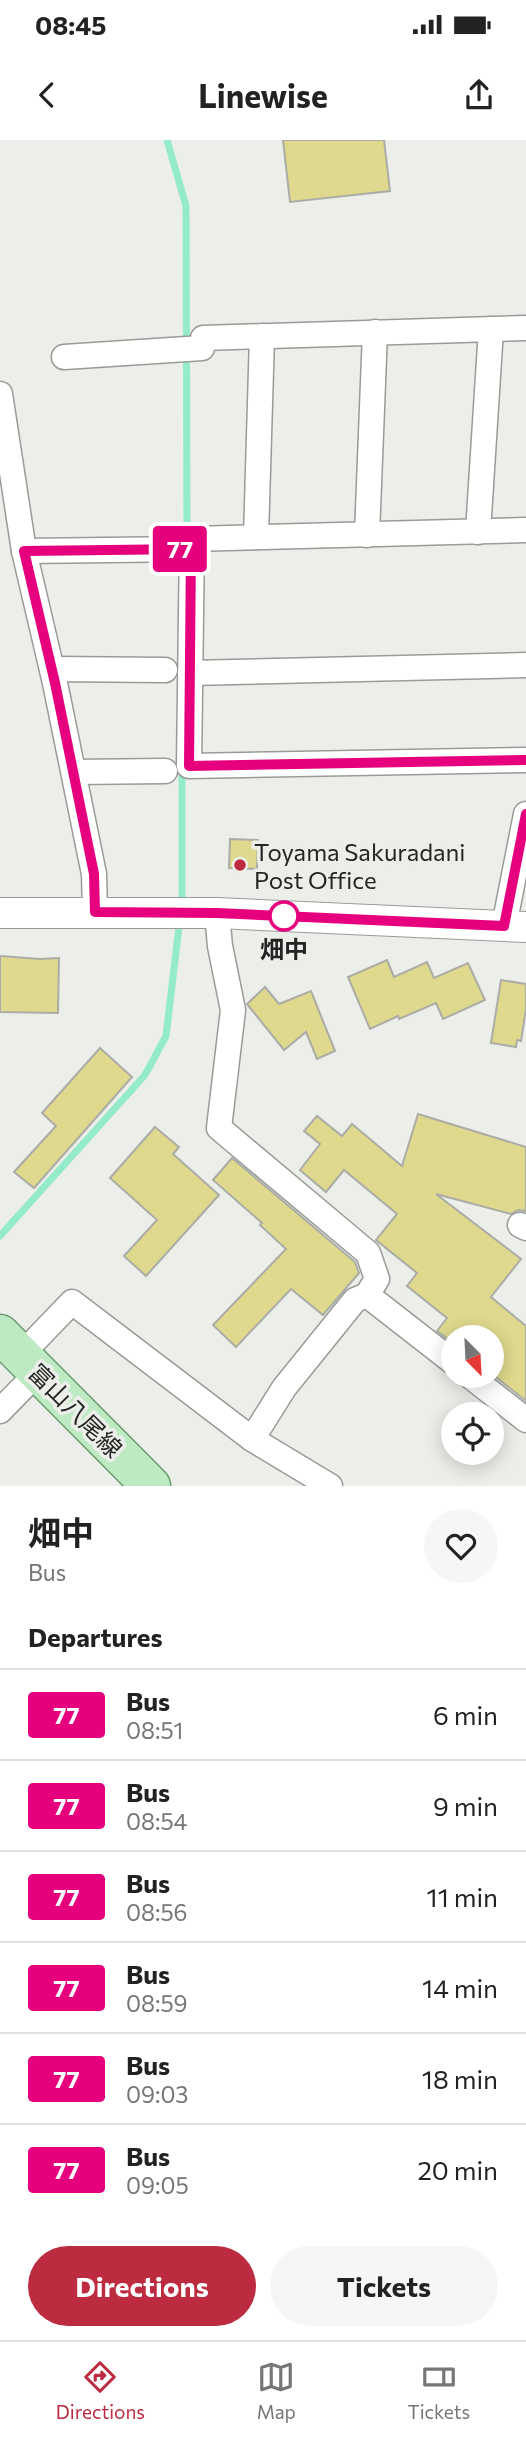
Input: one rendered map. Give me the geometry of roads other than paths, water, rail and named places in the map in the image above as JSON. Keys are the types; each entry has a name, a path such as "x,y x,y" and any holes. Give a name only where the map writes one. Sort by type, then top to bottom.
{"main road":[{"name":"富山八尾線","path":"20,1354 151,1486"}],"street":[{"path":"64,357 202,348 203,338 526,328"},
{"path":"478,532 491,329"},
{"path":"367,535 375,332"},
{"path":"256,537 262,336"},
{"path":"0,394 24,551 52,669 94,874 95,912"},
{"path":"526,530 192,539 183,549 190,673 189,766 526,760"},
{"path":"24,551 183,549"},
{"path":"190,673 526,665"},
{"path":"52,669 165,670"},
{"path":"74,772 165,771"},
{"path":"0,913 206,913 515,927 526,814"},
{"path":"206,913 220,946 233,1010 219,1128 368,1253 377,1279 367,1294 355,1300 284,1388 252,1439"},
{"path":"367,1294 441,1353"},
{"path":"0,1411 20,1354 72,1302 252,1439 330,1486"},
{"path":"485,1388 526,1420"}],"waterway":[{"path":"167,140 186,206 187,536"},
{"path":"182,768 182,907"},
{"path":"0,1236 145,1075 166,1036 180,918"}],"place":[{"name":"Toyama Sakuradani Post Office","path":"240,865"},
{"name":"畑中","path":"284,916"}]}
